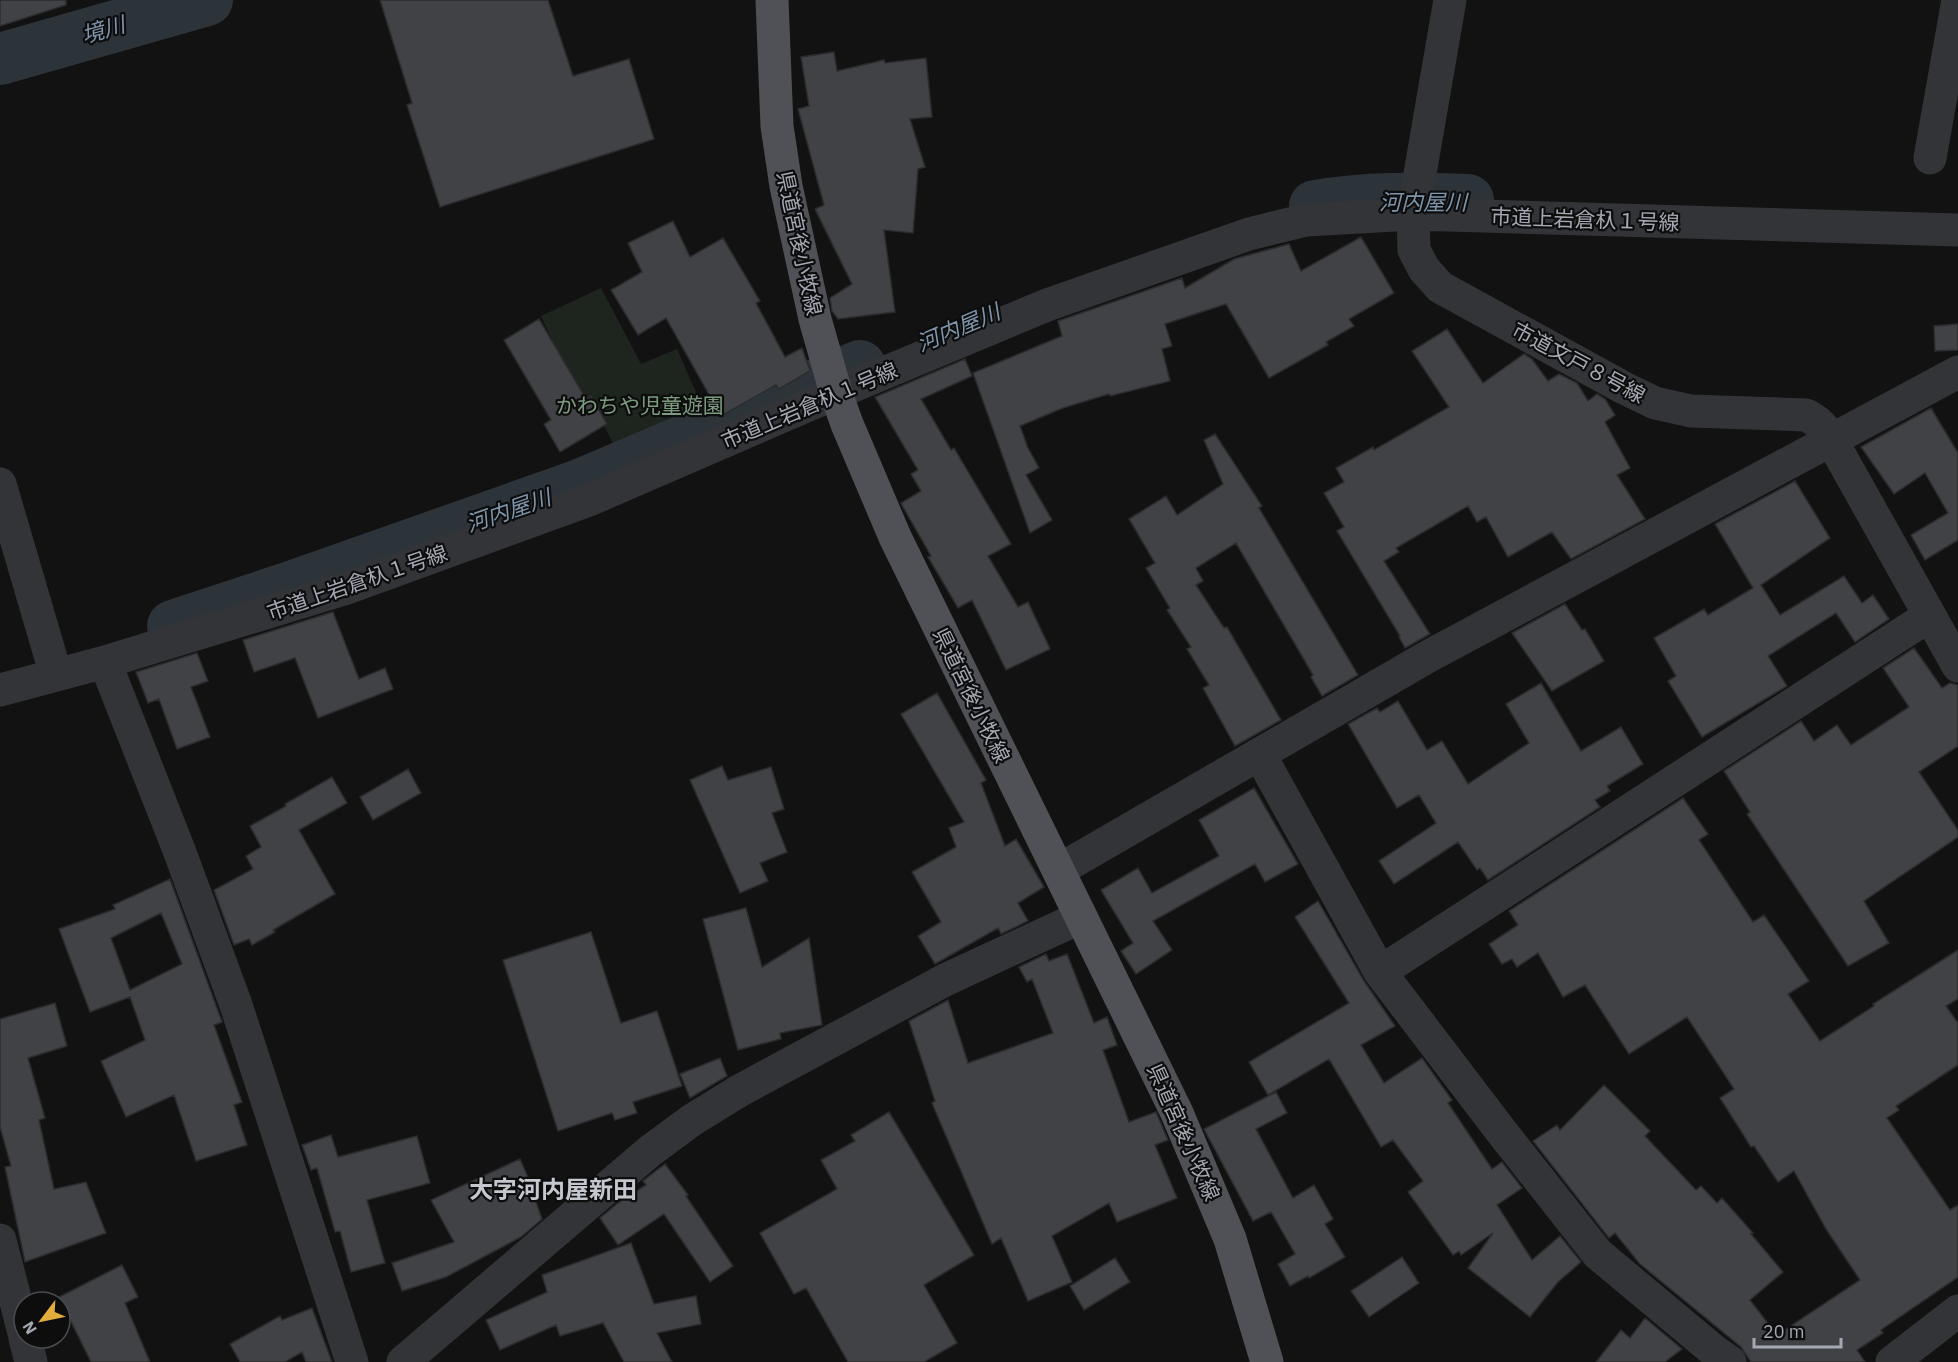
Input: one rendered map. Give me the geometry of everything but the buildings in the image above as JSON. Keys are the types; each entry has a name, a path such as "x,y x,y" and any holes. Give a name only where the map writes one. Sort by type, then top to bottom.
{"main road":[{"name":"県道宮後小牧線","path":"772,0 777,126 786,186 815,319 836,393 887,521 1165,1085 1212,1195 1245,1284 1267,1362"}],"street":[{"name":"市道文戸８号線","path":"1450,0 1413,214 1414,250 1424,270 1440,287 1655,403 1691,411 1806,415 1823,426 1958,666"},
{"path":"1930,158 1958,0"},
{"name":"市道上岩倉杁１号線","path":"0,690 105,662 347,588 589,500 1047,305 1249,234 1306,220 1413,214 1958,230"},
{"path":"1059,870 1260,756 1429,656 1958,372"},
{"path":"0,484 56,675"},
{"path":"1380,972 1929,616"},
{"path":"105,662 179,850 236,1005 352,1362"},
{"path":"1260,756 1380,972 1501,1131 1598,1254 1730,1362"},
{"path":"404,1362 650,1151 692,1120 739,1091 945,980 1081,917"},
{"path":"0,1240 13,1290"},
{"path":"1892,1362 1958,1311"}],"green space":[{"name":"かわちや児童遊園","path":"601,288 641,364 677,349 709,422 620,457 589,397 579,398 541,316"}],"waterway":[{"name":"境川","path":"0,59 207,0"},
{"name":"河内屋川","path":"1315,206 1372,200 1468,200"},
{"name":"河内屋川","path":"173,626 294,586 580,485 860,366"}],"district":[{"name":"大字河内屋新田","path":"553,1189"}]}
